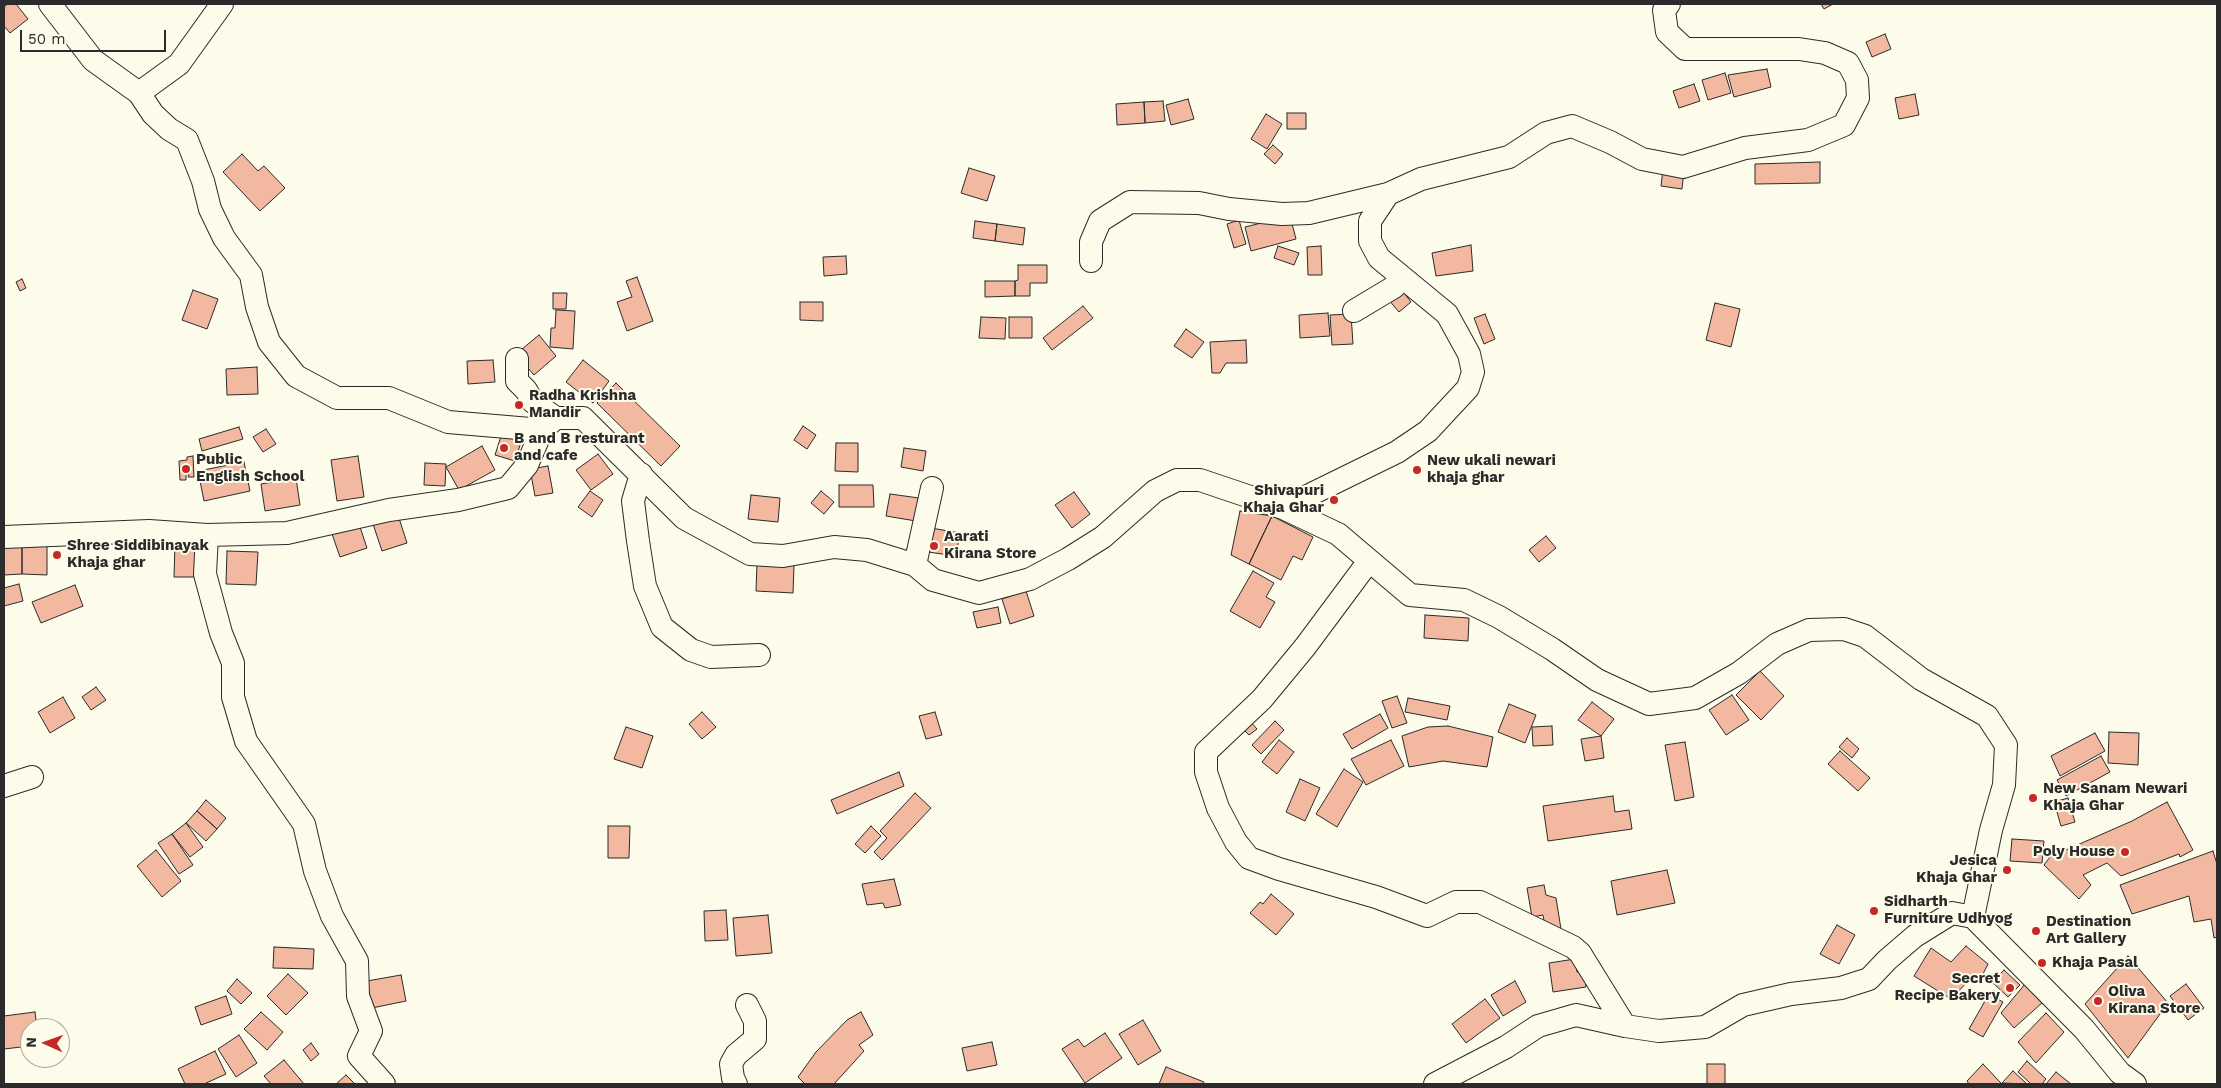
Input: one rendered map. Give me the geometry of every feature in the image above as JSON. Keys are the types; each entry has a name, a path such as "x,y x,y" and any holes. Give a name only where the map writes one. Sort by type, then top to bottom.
{"street":[{"path":"50,4 93,60 139,93 153,114 169,129 187,140 203,180 210,209 224,238 251,275 257,307 269,342 296,376 337,398 389,398 448,422 549,424 583,418 684,518 750,554 782,556 834,546 867,550 915,565 933,580 979,593 1030,579 1068,559 1103,537 1155,491 1177,480 1200,480 1283,508 1338,534 1410,595 1464,600 1499,616 1552,649 1596,680 1649,704 1695,698 1739,674 1777,644 1809,630 1844,629 1865,636 1921,679 1987,716 2006,744 2004,785 1991,830 1973,917"},
{"path":"139,93 180,64 222,4"},
{"path":"1091,261 1091,242 1100,221 1130,202 1200,203 1229,209 1282,214 1308,213 1388,194 1421,179 1509,157 1546,133 1572,126 1610,142 1642,159 1683,167 1745,148 1808,140 1844,126 1858,98 1857,80 1848,63 1825,53 1799,48 1686,49 1666,32 1664,10 1669,4"},
{"path":"1283,508 1397,452 1428,431 1468,388 1473,372 1469,354 1447,314 1379,258 1370,241 1370,221 1388,194"},
{"path":"1354,311 1394,287 1401,276"},
{"path":"517,359 517,381 526,390 549,424"},
{"path":"4,537 148,531 207,535 288,533 389,510 458,500 508,488 527,465 549,424"},
{"path":"641,474 633,500 638,540 645,586 662,628 691,650 712,657 759,654"},
{"path":"915,565 932,488"},
{"path":"207,535 205,574 221,633 233,663 233,697 246,741 304,824 315,871 328,907 357,961 358,996 371,1031 360,1056 384,1084"},
{"path":"1370,561 1305,647 1262,699 1206,752 1206,772 1218,808 1236,842 1249,858 1279,869 1376,897 1427,916 1456,902 1480,902 1572,948 1580,954 1625,1026"},
{"path":"4,786 32,777"},
{"path":"1435,1084 1506,1046 1538,1026 1576,1015 1625,1026 1659,1031 1704,1028 1743,1005 1791,994 1841,988 1869,980 1887,960 1915,936 1952,913 1973,917 2084,1029 2120,1073 2136,1084"},
{"path":"736,1084 731,1064 736,1055 755,1039 755,1020 747,1005"}],"building":[{"path":"8,4 16,4 28,19 10,33 4,26 4,7"},
{"path":"1821,4 1833,4 1824,9"},
{"path":"1885,34 1891,49 1872,57 1866,42"},
{"path":"1767,69 1771,87 1734,97 1728,75"},
{"path":"1725,73 1731,93 1708,100 1702,80"},
{"path":"1694,84 1700,101 1679,108 1673,91"},
{"path":"1915,94 1919,115 1899,119 1895,98"},
{"path":"1188,99 1194,119 1171,125 1166,105"},
{"path":"1163,101 1165,121 1145,123 1144,102"},
{"path":"1144,102 1145,123 1117,125 1116,104"},
{"path":"1287,113 1306,113 1306,129 1287,129"},
{"path":"1266,114 1282,124 1267,149 1251,139"},
{"path":"1273,145 1283,154 1275,164 1264,154"},
{"path":"242,154 258,171 264,166 285,188 260,211 223,172"},
{"path":"1820,162 1820,183 1755,184 1755,164"},
{"path":"969,168 995,176 987,201 961,193"},
{"path":"1663,169 1684,171 1682,189 1661,186"},
{"path":"1290,216 1296,239 1251,251 1245,227"},
{"path":"1239,220 1246,244 1234,248 1227,224"},
{"path":"975,221 997,224 995,241 973,238"},
{"path":"997,224 1025,228 1023,245 995,241"},
{"path":"1471,245 1473,271 1436,276 1432,253"},
{"path":"1278,246 1299,253 1294,265 1274,258"},
{"path":"1321,246 1322,275 1308,275 1307,247"},
{"path":"846,256 847,274 824,276 823,257"},
{"path":"1018,265 1047,265 1047,283 1030,283 1030,296 1015,296"},
{"path":"637,277 653,321 627,331 617,302 632,297 626,281"},
{"path":"22,279 26,288 20,291 16,282"},
{"path":"985,281 1015,281 1015,296 985,297"},
{"path":"1401,289 1411,302 1399,312 1388,299"},
{"path":"193,290 218,299 207,329 182,320"},
{"path":"553,293 567,293 566,309 553,309"},
{"path":"800,302 823,302 823,321 800,320"},
{"path":"1715,303 1740,309 1731,347 1706,340"},
{"path":"1083,306 1093,318 1052,350 1043,338"},
{"path":"556,310 575,311 573,349 550,347 551,328 555,328"},
{"path":"1328,313 1330,336 1300,338 1299,315"},
{"path":"1351,314 1353,344 1332,345 1330,315"},
{"path":"1485,314 1495,339 1484,344 1474,318"},
{"path":"981,317 1006,318 1005,339 979,338"},
{"path":"1009,317 1032,317 1032,338 1009,338"},
{"path":"1186,329 1204,342 1192,358 1174,346"},
{"path":"539,335 556,356 534,375 516,354"},
{"path":"1246,340 1247,363 1226,363 1220,373 1212,373 1210,342"},
{"path":"493,360 495,382 468,384 467,361"},
{"path":"583,360 609,381 593,403 566,382"},
{"path":"257,367 258,394 227,395 226,369"},
{"path":"616,383 680,446 661,466 597,403"},
{"path":"803,426 816,435 807,449 794,440"},
{"path":"239,427 243,439 202,451 199,439"},
{"path":"266,429 276,444 263,452 253,437"},
{"path":"502,433 522,439 515,461 495,455"},
{"path":"836,443 858,443 858,472 835,471"},
{"path":"482,446 495,470 459,490 446,467"},
{"path":"904,448 926,451 923,471 901,467"},
{"path":"598,454 613,474 591,490 576,470"},
{"path":"193,456 194,477 188,477 189,474 186,474 186,480 180,480 179,461 187,460 187,457"},
{"path":"358,456 364,497 337,501 331,460"},
{"path":"244,462 250,491 204,501 198,471"},
{"path":"425,463 446,464 445,486 424,485"},
{"path":"548,466 553,493 535,496 530,469"},
{"path":"296,478 300,505 265,511 261,484"},
{"path":"839,485 873,485 874,507 839,507"},
{"path":"590,491 603,500 592,517 578,507"},
{"path":"821,491 834,502 824,514 811,503"},
{"path":"1074,492 1090,514 1072,528 1055,505"},
{"path":"890,494 919,498 916,521 886,516"},
{"path":"751,495 780,498 778,522 748,519"},
{"path":"1240,511 1272,516 1249,564 1231,555"},
{"path":"398,515 407,543 382,551 373,524"},
{"path":"1272,516 1313,537 1302,560 1293,556 1281,580 1249,564"},
{"path":"359,524 367,548 340,557 332,534"},
{"path":"931,528 960,533 956,556 928,552"},
{"path":"1546,536 1556,548 1539,562 1529,550"},
{"path":"175,544 203,544 201,577 174,577"},
{"path":"4,546 22,546 22,574 4,575"},
{"path":"22,546 47,546 47,575 22,574"},
{"path":"227,551 258,552 256,585 226,584"},
{"path":"757,564 794,565 793,593 756,591"},
{"path":"1253,571 1274,583 1266,597 1275,602 1260,628 1230,611"},
{"path":"19,584 23,601 4,606 4,588"},
{"path":"75,585 83,606 41,623 32,602"},
{"path":"1026,591 1034,616 1010,624 1002,599"},
{"path":"998,607 1001,623 977,628 973,612"},
{"path":"1425,615 1469,618 1468,641 1424,638"},
{"path":"1760,671 1784,696 1761,720 1736,695"},
{"path":"96,687 106,700 91,710 82,697"},
{"path":"1732,695 1749,720 1726,735 1709,710"},
{"path":"1397,696 1407,723 1392,728 1382,701"},
{"path":"63,697 75,718 50,733 38,712"},
{"path":"1408,698 1450,706 1447,720 1405,712"},
{"path":"1592,702 1614,719 1601,736 1578,720"},
{"path":"1509,704 1536,715 1525,743 1498,732"},
{"path":"702,712 716,727 702,739 689,724"},
{"path":"935,712 942,735 926,739 919,716"},
{"path":"1380,714 1388,728 1352,749 1343,734"},
{"path":"1249,720 1257,729 1249,735 1241,727"},
{"path":"1275,721 1284,730 1261,754 1252,745"},
{"path":"1448,726 1493,737 1487,767 1443,761 1409,767 1402,736 1428,727"},
{"path":"1552,726 1553,745 1533,746 1532,727"},
{"path":"626,727 653,736 642,768 614,759"},
{"path":"2109,732 2139,733 2138,765 2108,763"},
{"path":"2095,733 2105,751 2060,776 2051,756"},
{"path":"1601,736 1604,758 1585,761 1581,739"},
{"path":"1847,738 1859,749 1852,758 1839,747"},
{"path":"1279,740 1294,752 1277,774 1262,762"},
{"path":"1391,740 1404,766 1366,785 1351,759"},
{"path":"1685,742 1694,797 1675,801 1665,745"},
{"path":"1840,751 1870,778 1858,791 1828,764"},
{"path":"2101,756 2110,772 2066,796 2057,780"},
{"path":"1344,769 1363,782 1337,827 1316,814"},
{"path":"899,772 904,786 837,814 831,800"},
{"path":"1300,779 1320,788 1305,821 1286,812"},
{"path":"915,793 931,808 882,860 874,852 887,838 880,831"},
{"path":"1613,796 1615,812 1629,810 1632,829 1548,841 1543,806"},
{"path":"2068,798 2075,822 2061,826 2054,802"},
{"path":"206,800 226,818 217,829 197,811"},
{"name":"Poly House","path":"2167,802 2193,850 2180,857 2179,854 2121,876 2107,863 2083,875 2091,885 2079,899 2044,865 2050,857 2132,821"},
{"path":"197,811 217,829 206,841 186,823"},
{"path":"186,823 203,847 190,857 172,834"},
{"path":"608,826 630,826 629,858 608,858"},
{"path":"871,826 881,836 865,853 855,844"},
{"path":"172,834 193,865 179,874 158,843"},
{"path":"2012,839 2044,841 2042,863 2010,861"},
{"path":"156,850 181,881 162,897 137,866"},
{"name":"Poly House","path":"2213,851 2217,864 2217,937 2214,938 2211,919 2194,922 2189,896 2132,914 2120,885"},
{"path":"1667,870 1675,903 1617,915 1611,881"},
{"path":"894,879 901,905 885,908 883,903 867,905 862,884"},
{"path":"1544,885 1546,895 1556,898 1561,929 1546,932 1543,915 1532,917 1527,888"},
{"path":"1271,894 1294,914 1276,935 1250,913 1260,902 1263,904"},
{"path":"726,910 728,940 705,941 704,911"},
{"path":"768,915 772,953 736,956 733,918"},
{"path":"1837,925 1855,935 1839,964 1820,954"},
{"path":"1966,946 1988,964 1980,980 1971,978 1951,999 1914,976 1931,948 1951,962"},
{"path":"274,947 314,949 313,969 273,968"},
{"path":"2128,956 2168,1003 2128,1058 2085,1004"},
{"path":"1575,959 1577,972 1584,971 1586,987 1553,992 1549,963"},
{"path":"2004,970 2020,985 2008,997 1992,982"},
{"path":"288,974 308,993 286,1015 267,996"},
{"path":"401,975 406,1001 372,1008 367,981"},
{"path":"237,979 252,993 241,1004 227,991"},
{"path":"1515,981 1526,1002 1503,1016 1491,995"},
{"path":"2025,984 2043,1002 2014,1028 2001,1013"},
{"path":"2186,984 2204,1008 2188,1020 2170,996"},
{"path":"1989,994 2003,1002 1983,1037 1969,1029"},
{"path":"226,996 232,1014 201,1025 195,1007"},
{"path":"1485,999 1500,1018 1466,1043 1452,1024"},
{"path":"35,1012 36,1018 20,1018 20,1047 4,1049 4,1016"},
{"path":"261,1012 283,1032 267,1050 244,1029"},
{"path":"861,1012 873,1035 859,1045 864,1051 834,1084 805,1084 798,1077 816,1052 847,1020"},
{"path":"2046,1013 2064,1032 2036,1063 2018,1042"},
{"path":"1143,1020 1161,1051 1138,1065 1119,1034"},
{"path":"1105,1033 1122,1058 1085,1083 1062,1049 1078,1039 1084,1047"},
{"path":"239,1035 257,1063 236,1077 218,1049"},
{"path":"992,1042 997,1065 967,1071 962,1048"},
{"path":"311,1043 319,1054 311,1061 303,1050"},
{"path":"215,1051 226,1074 204,1084 185,1084 178,1069"},
{"path":"284,1060 304,1084 271,1084 264,1076"},
{"path":"2027,1061 2046,1079 2042,1084 2031,1084 2018,1072"},
{"path":"1707,1064 1725,1064 1725,1084 1707,1084"},
{"path":"1983,1064 2002,1084 1969,1084 1967,1081"},
{"path":"1166,1067 1204,1082 1203,1084 1159,1084"},
{"path":"2013,1071 2027,1084 2002,1083"},
{"path":"2056,1072 2071,1084 2046,1084"},
{"path":"346,1075 355,1084 336,1084"}],"place":[{"name":"Radha Krishna Mandir","path":"519,405"},
{"name":"B and B resturant and cafe","path":"504,448"},
{"name":"Public English School","path":"186,469"},
{"name":"New ukali newari khaja ghar","path":"1417,470"},
{"name":"Shivapuri Khaja Ghar","path":"1334,500"},
{"name":"Aarati Kirana Store","path":"934,546"},
{"name":"Shree Siddibinayak Khaja ghar","path":"57,555"},
{"name":"New Sanam Newari Khaja Ghar","path":"2033,798"},
{"name":"Poly House","path":"2125,852"},
{"name":"Jesica Khaja Ghar","path":"2007,870"},
{"name":"Sidharth Furniture Udhyog","path":"1874,911"},
{"name":"Destination Art Gallery","path":"2036,931"},
{"name":"Khaja Pasal","path":"2042,963"},
{"name":"Secret Recipe Bakery","path":"2010,988"},
{"name":"Oliva Kirana Store","path":"2098,1001"}]}
